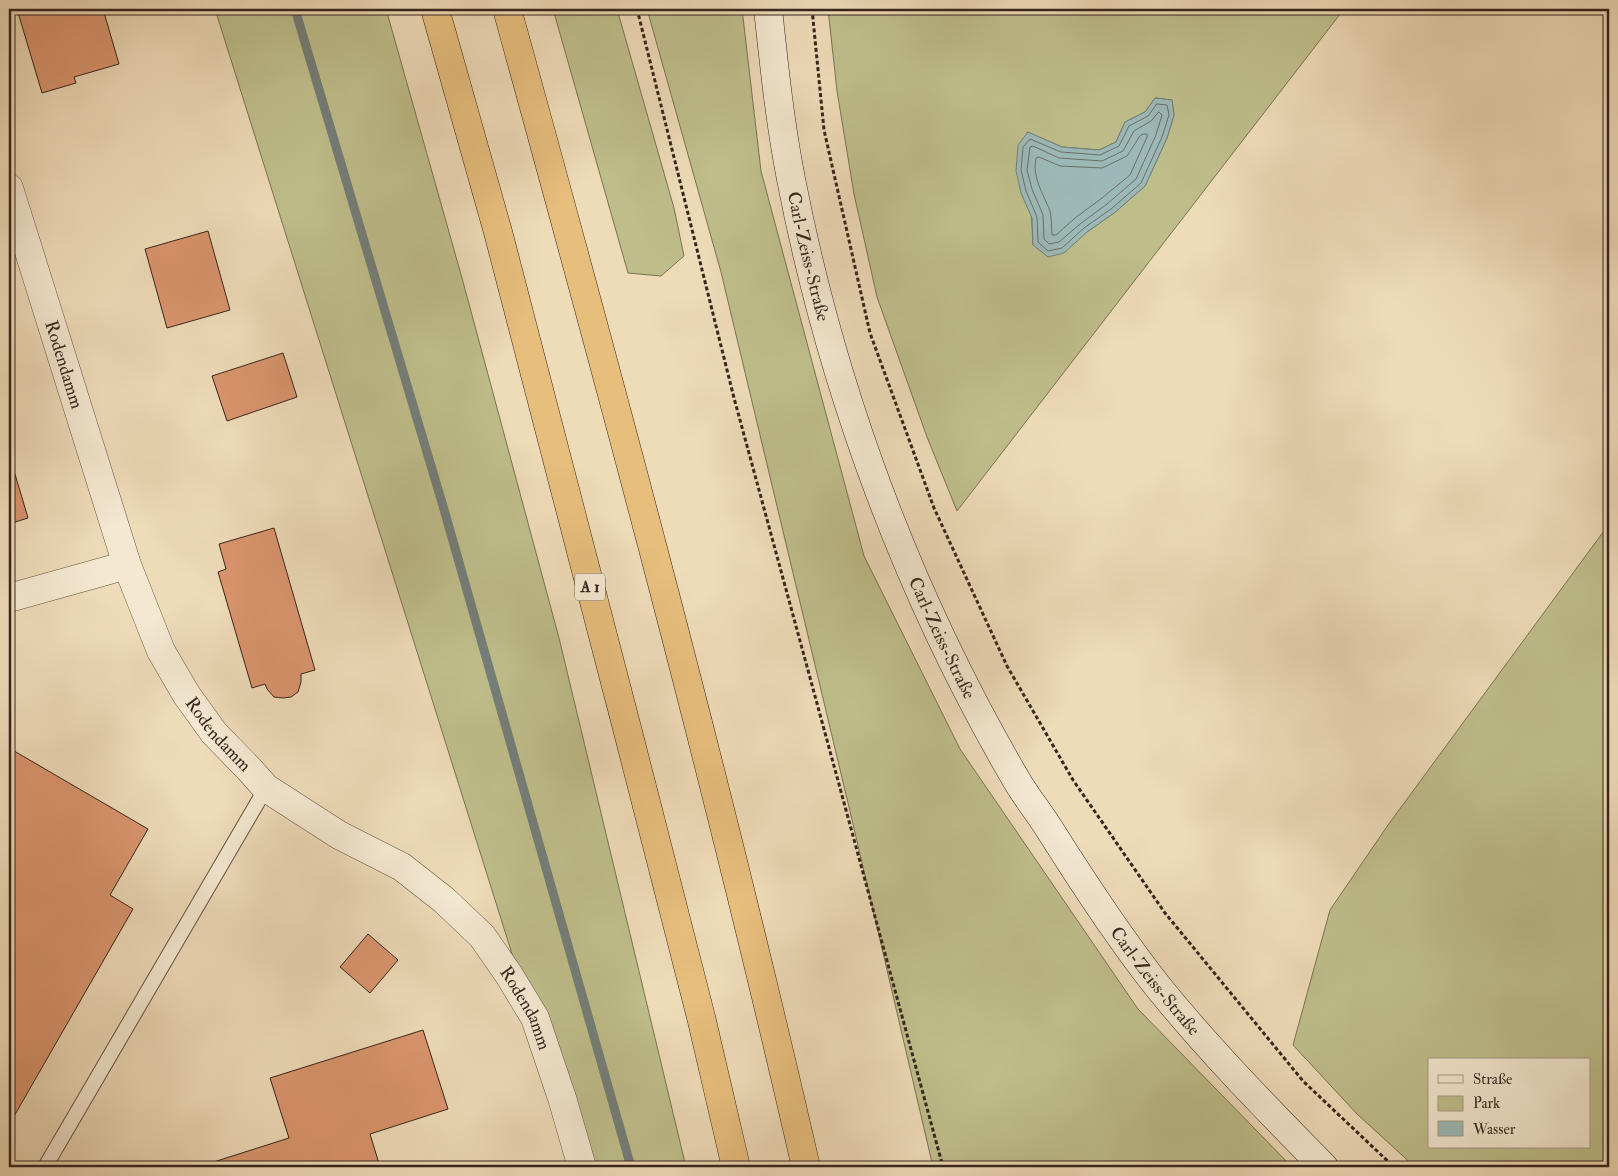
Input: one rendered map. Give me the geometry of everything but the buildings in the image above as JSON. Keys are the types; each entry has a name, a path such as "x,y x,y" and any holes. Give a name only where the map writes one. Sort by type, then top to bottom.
{"highway":[{"name":"A 1","path":"435,9 498,232 628,732 701,1017 736,1167"},
{"path":"508,9 695,714 772,1018 806,1167"}],"main road":[{"name":"Carl-Zeiss-Straße","path":"768,9 790,177 834,357 858,432 888,515 929,613 967,690 1018,783 1112,924 1158,986 1204,1042 1324,1167"},
{"name":"Rodendamm","path":"9,188 127,565 161,651 186,694 214,733 266,788 338,835 402,867 444,900 482,936 509,975 535,1018 562,1098 582,1167"},
{"path":"9,598 127,565"}],"lane":[{"path":"45,1167 266,788"}],"path":[{"path":"637,9 734,398 943,1167"},
{"path":"812,9 824,130 870,333 934,508 1007,666 1073,780 1159,905 1303,1081 1394,1167"}],"green space":[{"path":"215,9 386,9 462,278 559,638 686,1167 579,1167"},
{"path":"553,9 617,9 674,208 684,256 661,276 628,273"},
{"path":"647,9 742,9 761,171 864,556 960,749 1138,1009 1292,1167 933,1167 721,272"},
{"path":"828,9 1344,9 957,511 927,437 877,297 854,194 837,91","holes":["1155,98 1172,100 1174,115 1167,138 1145,186 1114,213 1087,232 1033,245 1027,132 1062,147 1099,150 1116,142 1125,122 1145,112"]},
{"path":"1609,524 1609,1167 1415,1167 1357,1114 1293,1045 1330,910 1388,825"}],"water":[{"path":"1155,98 1172,100 1174,115 1167,138 1145,186 1114,213 1087,232 1064,253 1048,257 1033,245 1032,218 1021,193 1016,171 1018,145 1028,132 1062,147 1099,150 1116,142 1125,122 1145,112"}],"waterway":[{"path":"295,9 443,506 631,1167"}]}
